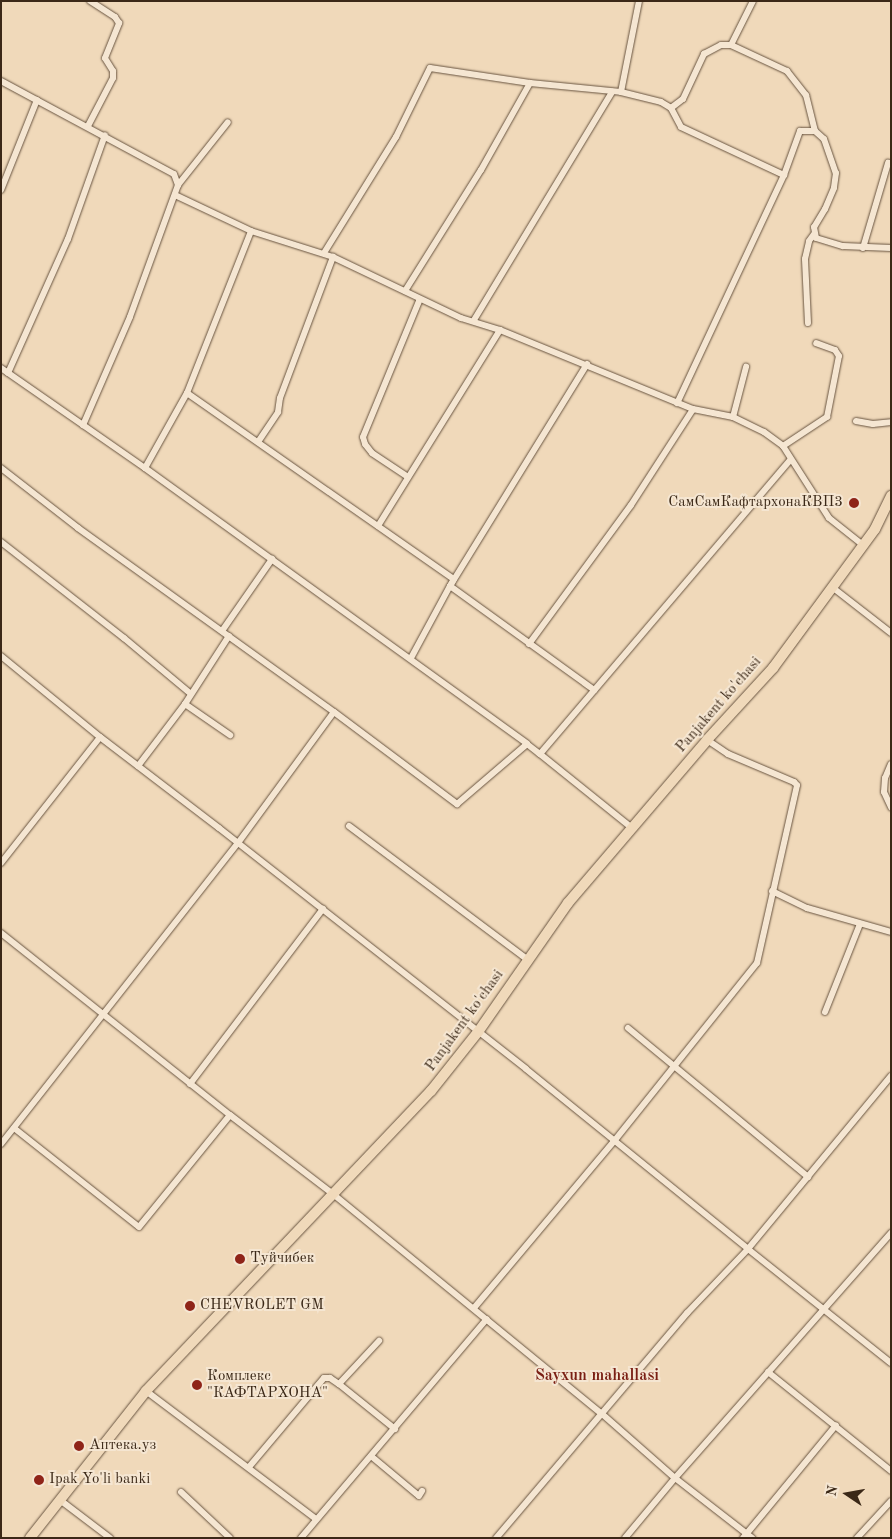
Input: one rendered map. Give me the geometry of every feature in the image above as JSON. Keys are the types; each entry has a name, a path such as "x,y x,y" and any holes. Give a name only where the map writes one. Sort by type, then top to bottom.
{"main road":[{"name":"Panjakent ko'chasi","path":"30,1538 146,1391 431,1091 478,1032 568,903 707,740 773,668 875,529 891,496"}],"street":[{"path":"88,126 113,78 112,71 105,58 119,23 115,17 90,1"},
{"path":"621,92 639,1"},
{"path":"730,45 753,1"},
{"path":"670,108 683,98 704,54 721,45 730,45 787,71 806,95 815,131 824,139 836,173 834,188 825,209 814,227 814,234 818,240 863,248 891,248"},
{"path":"324,254 396,137 430,68 530,83 621,92 661,102 670,108 681,127 784,175"},
{"path":"1,81 105,135 174,174 178,185"},
{"path":"406,291 481,170 530,83"},
{"path":"474,320 612,92"},
{"path":"1,190 37,100"},
{"path":"83,425 130,317 178,185 228,122"},
{"path":"677,403 784,175 800,131 815,131"},
{"path":"8,372 68,239 105,135"},
{"path":"863,248 888,163"},
{"path":"175,195 251,231 333,257 461,318 474,320 587,364 677,403 693,409 733,417 764,432 783,446 790,460 818,498 829,518 864,545"},
{"path":"145,468 187,394 251,231"},
{"path":"808,323 805,258 809,241 814,234"},
{"path":"258,442 278,412 280,398 333,257"},
{"path":"408,477 372,453 365,444 363,436 420,299"},
{"path":"378,526 500,330"},
{"path":"783,446 827,417 839,356 835,350 816,343"},
{"path":"450,586 587,364"},
{"path":"1,368 145,468 411,658 527,744 632,828"},
{"path":"733,417 746,368"},
{"path":"187,394 454,579 411,658"},
{"path":"529,644 631,505 693,409"},
{"path":"856,421 873,424 891,422"},
{"path":"540,754 790,460"},
{"path":"1,468 78,528 334,712 457,804 527,744"},
{"path":"1,542 124,638 191,694"},
{"path":"222,631 272,559"},
{"path":"450,586 594,690"},
{"path":"832,587 891,633"},
{"path":"138,766 185,704 229,636"},
{"path":"2,657 100,737 323,909 615,1140 823,1310 891,1363"},
{"path":"185,704 230,735"},
{"path":"1,1144 238,843 334,712"},
{"path":"1,863 100,737"},
{"path":"474,1308 615,1140 757,963 797,785 794,782 728,754 707,740"},
{"path":"891,764 884,778 884,792 891,807"},
{"path":"349,826 527,960"},
{"path":"772,891 806,908 891,932"},
{"path":"190,1084 323,909"},
{"path":"825,1012 860,924"},
{"path":"1,933 190,1084 334,1194 601,1413 675,1478 747,1536 836,1425"},
{"path":"628,1028 808,1177"},
{"path":"496,1538 687,1313 748,1249 891,1076"},
{"path":"14,1128 139,1227 230,1115"},
{"path":"625,1538 675,1478 891,1233"},
{"path":"301,1538 487,1319"},
{"path":"339,1384 379,1341"},
{"path":"768,1372 891,1471"},
{"path":"249,1467 324,1378 330,1378 339,1384 395,1429"},
{"path":"146,1391 316,1519"},
{"path":"371,1456 418,1496 422,1491"},
{"path":"181,1492 230,1538"},
{"path":"60,1500 110,1538"},
{"path":"857,1538 891,1501"}],"place":[{"name":"СамСамКафтархонаКВП3","path":"854,503"},
{"name":"Туйчибек","path":"240,1259"},
{"name":"CHEVROLET GM","path":"190,1306"},
{"name":"Комплекс \"КАФТАРХОНА\"","path":"197,1385"},
{"name":"Аптека.уз","path":"79,1446"},
{"name":"Ipak Yo'li banki","path":"39,1480"}],"district":[{"name":"Sayxun mahallasi","path":"597,1376"}]}
